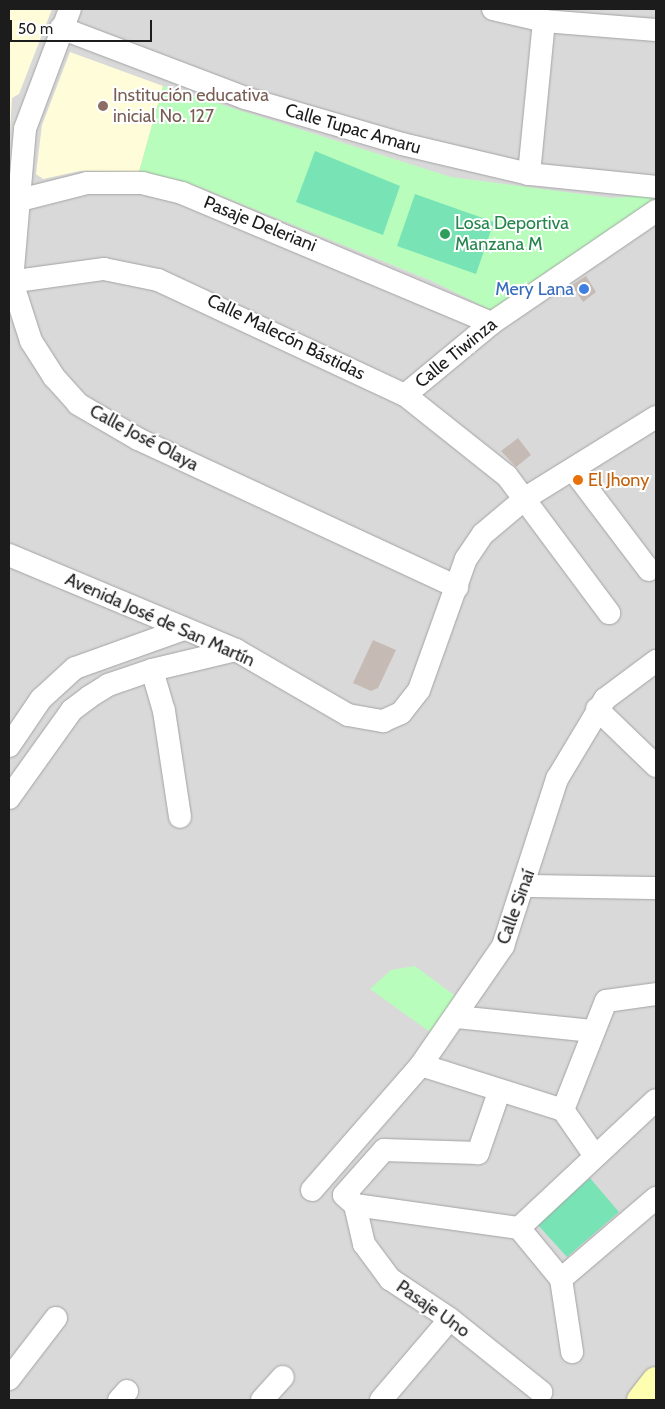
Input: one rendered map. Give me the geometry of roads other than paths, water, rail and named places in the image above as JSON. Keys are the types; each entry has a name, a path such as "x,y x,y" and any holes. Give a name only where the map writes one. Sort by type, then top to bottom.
{"street":[{"path":"493,9 544,21 656,30"},
{"name":"Calle Tupac Amaru","path":"65,18 245,98 402,144 529,174 656,187"},
{"name":"Calle José Olaya","path":"65,18 25,129 16,201 10,282 31,341 78,404 138,439 456,587"},
{"path":"529,174 544,21"},
{"name":"Pasaje Deleriani","path":"16,201 87,183 142,183 182,193 492,323"},
{"name":"Calle Tiwinza","path":"405,395 492,323 656,211"},
{"name":"Calle Malecón Bástidas","path":"10,282 94,269 158,280 405,395 433,413 527,498 609,613"},
{"name":"Avenida José de San Martín","path":"9,555 236,650 348,715 371,721 392,719 419,690 466,559 484,534 527,498 574,471 656,417"},
{"path":"574,471 648,570"},
{"path":"9,746 41,699 75,668 184,629"},
{"path":"9,798 72,710 108,685 152,670 236,650"},
{"name":"Calle Sinaí","path":"312,1190 421,1065 457,1017 503,946 526,886 557,779 597,709 612,691 656,661"},
{"path":"152,670 164,711 180,817"},
{"path":"597,709 656,766"},
{"path":"526,886 656,888"},
{"path":"563,1110 592,1031 609,998 656,994"},
{"path":"457,1017 592,1031"},
{"path":"421,1065 499,1092 563,1110 596,1156"},
{"name":"Pasaje Uno","path":"499,1092 478,1153 384,1150 344,1195 355,1205 364,1244 390,1279 450,1318 541,1392"},
{"path":"519,1228 656,1100"},
{"path":"561,1279 656,1198"},
{"path":"355,1205 519,1228 561,1279 572,1352"},
{"path":"9,1379 56,1318"},
{"path":"381,1400 450,1318"},
{"path":"262,1400 282,1377"},
{"path":"641,1400 656,1381"}],"place":[{"name":"Institución educativa inicial No. 127","path":"103,106"},
{"name":"Losa Deportiva Manzana M","path":"445,234"},
{"name":"Mery Lana","path":"584,289"},
{"name":"El Jhony","path":"578,480"}]}
